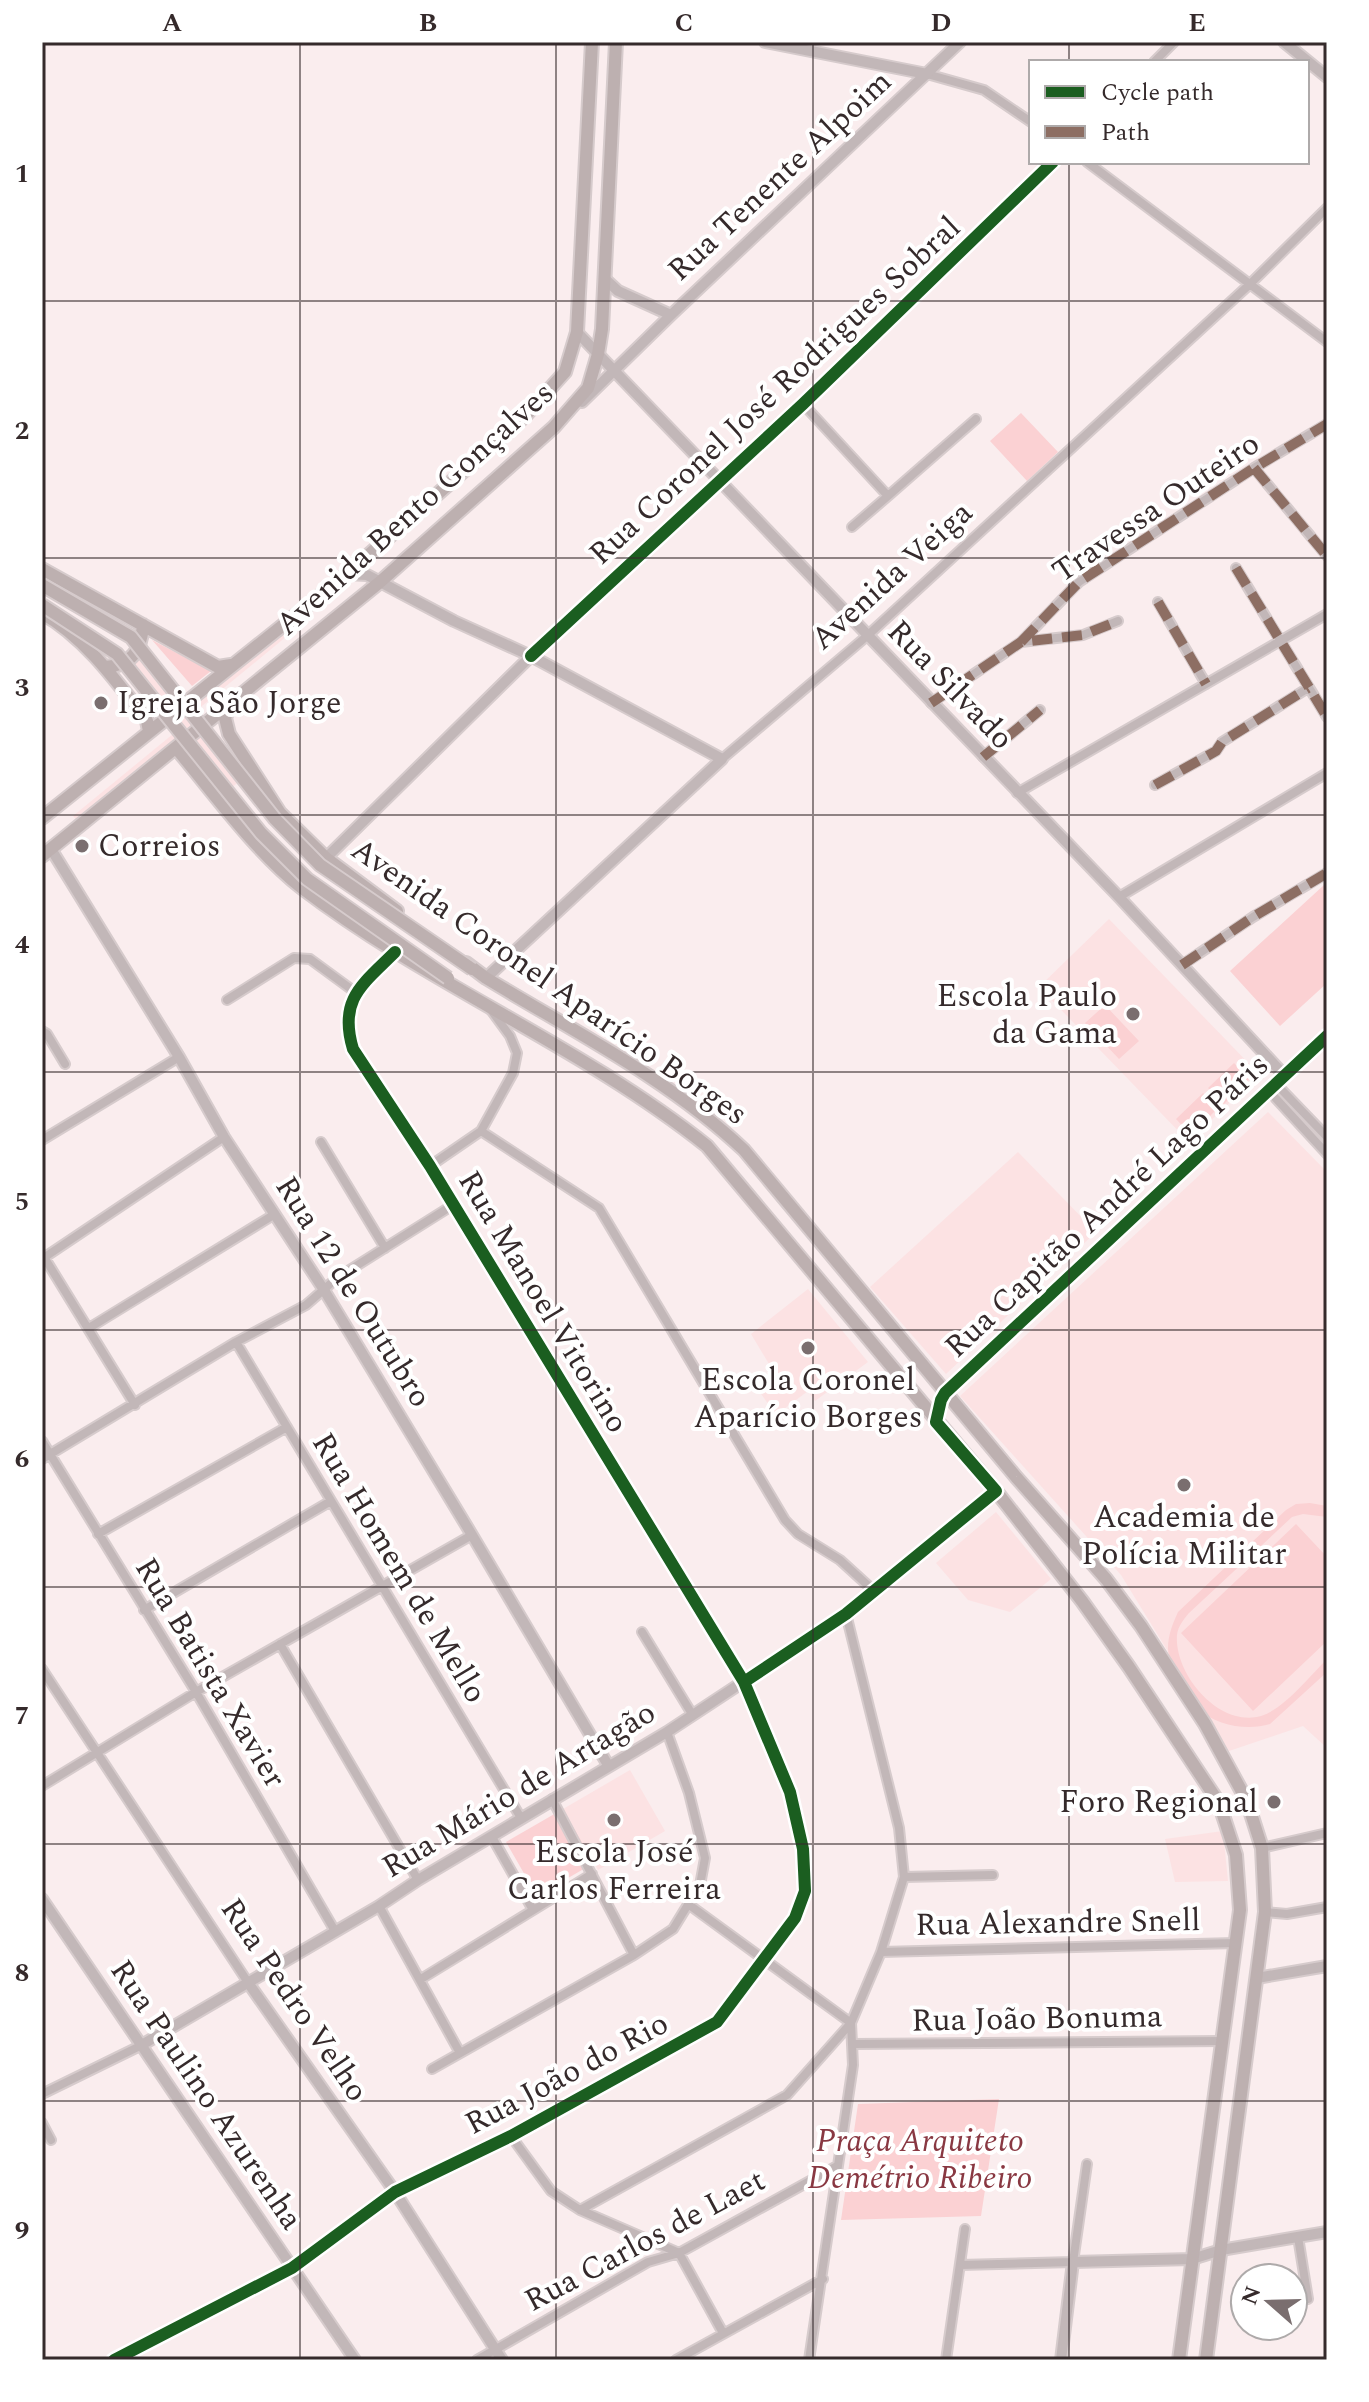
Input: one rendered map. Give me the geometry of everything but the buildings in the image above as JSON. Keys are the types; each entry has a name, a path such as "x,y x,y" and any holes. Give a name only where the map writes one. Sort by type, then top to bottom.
{"main road":[{"name":"Avenida Bento Gonçalves","path":"42,818 347,574 526,415 565,372 577,332 592,42"},
{"name":"Avenida Bento Gonçalves","path":"46,852 380,582 554,427 588,388 598,354 605,279 616,42"},
{"path":"42,569 218,667 235,665"},
{"path":"42,585 131,637 275,819 320,865 486,978"},
{"path":"42,605 117,654 261,833 307,879 462,990"},
{"path":"42,613 54,620 105,667 147,721 149,731"},
{"path":"105,667 126,663 139,650 143,625"},
{"name":"Avenida Coronel Aparício Borges","path":"231,702 225,718 229,734 254,776 280,813 326,858 486,978 680,1097 744,1150 945,1393 1106,1579 1141,1626 1205,1724 1239,1782 1262,1848 1265,1912 1206,2360"},
{"name":"Avenida Coronel Aparício Borges","path":"176,748 253,840 300,886 395,952 659,1110 707,1146 996,1491 1082,1601 1219,1803 1229,1830 1240,1883 1240,1910 1179,2360"},
{"path":"221,802 226,788 234,779 254,776"}],"street":[{"path":"765,42 927,74 984,90 1029,121"},
{"name":"Rua Tenente Alpoim","path":"554,427 960,42"},
{"path":"1156,60 1174,42"},
{"path":"1284,42 1306,60"},
{"path":"1309,62 1327,77"},
{"name":"Rua Coronel José Rodrigues Sobral","path":"326,858 531,656 803,404 1051,164"},
{"path":"1090,164 1327,342"},
{"name":"Avenida Veiga","path":"486,978 722,759 867,636 1250,284 1327,208"},
{"name":"Rua Tenente Alpoim","path":"605,279 618,291 671,315"},
{"name":"Rua Silvado","path":"577,332 1119,897 1284,1075"},
{"path":"803,404 888,496"},
{"path":"852,527 976,419"},
{"name":"Travessa Outeiro","path":"931,703 1021,642 1079,582 1327,424"},
{"path":"1254,468 1327,556"},
{"path":"1236,568 1327,717"},
{"path":"347,574 367,575 454,621 531,656 722,759"},
{"path":"1158,602 1206,684"},
{"path":"1017,793 1327,614"},
{"path":"1021,642 1083,635 1118,621"},
{"path":"1155,785 1216,751 1222,742 1308,688"},
{"path":"983,757 1040,710"},
{"path":"1119,897 1327,773"},
{"name":"Rua 12 de Outubro","path":"46,852 179,1057 224,1137 324,1290 608,1765"},
{"path":"1182,965 1253,917 1327,873"},
{"path":"227,1000 302,956 355,992 395,952"},
{"name":"Rua Manoel Vitorino","path":"355,992 348,1032 353,1049 430,1166 744,1682"},
{"path":"430,1166 481,1131 513,1073 517,1053 510,1036 487,1005"},
{"path":"42,1031 65,1064"},
{"name":"Rua Capitão André Lago Páris","path":"936,1422 945,1393 1327,1036"},
{"path":"42,1140 179,1057"},
{"path":"1272,1088 1293,1101 1327,1137"},
{"path":"1272,1088 1286,1109 1327,1154"},
{"path":"1286,1109 1293,1101"},
{"path":"1308,1133 1316,1125"},
{"path":"481,1131 599,1208 785,1520 798,1534 840,1560 874,1591"},
{"path":"135,1405 43,1258 224,1137"},
{"path":"321,1142 385,1248"},
{"path":"46,1457 236,1342 306,1305 337,1278 453,1205"},
{"path":"89,1328 275,1214"},
{"name":"Rua Homem de Mello","path":"236,1342 521,1818"},
{"path":"98,1534 287,1427"},
{"name":"Rua Batista Xavier","path":"42,1441 46,1457 98,1534 196,1692 335,1931"},
{"name":"Rua Mário de Artagão","path":"42,2094 140,2046 249,1984 667,1732 846,1614 996,1491"},
{"path":"144,1610 331,1501"},
{"path":"42,1786 196,1692 472,1535"},
{"path":"580,2210 787,2095 851,2023 881,1952 904,1877 899,1828 846,1614"},
{"path":"642,1632 692,1714"},
{"path":"280,1644 418,1880"},
{"name":"Rua Pedro Velho","path":"42,1669 249,1984 395,2192 502,2360"},
{"name":"Rua João do Rio","path":"114,2360 292,2268 395,2192 511,2136 717,2022 795,1918 805,1891 804,1863 790,1792 744,1682"},
{"path":"432,2069 634,1955 673,1929 700,1885 705,1858 689,1793 667,1732"},
{"path":"552,1799 634,1955"},
{"path":"1262,1848 1327,1833"},
{"path":"492,1837 533,1910"},
{"path":"421,1979 592,1874"},
{"path":"904,1877 993,1875"},
{"name":"Rua Paulino Azurenha","path":"42,1899 355,2360"},
{"path":"688,1904 851,2023 853,2065 809,2360"},
{"path":"379,1906 460,2053"},
{"path":"1265,1912 1287,1914 1327,1907"},
{"name":"Rua Alexandre Snell","path":"881,1952 1236,1943"},
{"path":"1257,1978 1327,1966"},
{"name":"Rua João Bonuma","path":"853,2044 1222,2041"},
{"path":"42,2123 51,2140"},
{"path":"511,2136 551,2191 580,2210 679,2253 723,2333"},
{"path":"1061,2360 1087,2164"},
{"name":"Rua Carlos de Laet","path":"477,2360 648,2262 679,2253 837,2166"},
{"path":"946,2360 965,2229"},
{"path":"960,2265 1192,2259 1221,2250 1327,2232"},
{"path":"1298,2237 1302,2262"},
{"path":"676,2360 823,2279"}],"shaded area":[{"path":"282,630 287,636 197,710 247,775 224,794 179,739 78,822 73,816 173,734 119,665 144,645 193,704"},
{"name":"Escola Paulo da Gama","path":"1109,919 1259,1074 1189,1142 1039,987"},
{"name":"Academia de Polícia Militar","path":"1268,1112 1327,1172 1327,1748 1303,1726 1229,1751 1121,1575 960,1396"},
{"path":"1018,1152 1096,1232 946,1374 870,1287"},
{"name":"Escola Coronel Aparício Borges","path":"808,1289 868,1362 815,1401 808,1391 776,1415 754,1384 772,1369 751,1334"},
{"path":"996,1512 1051,1579 1010,1612 968,1600 936,1563"},
{"name":"Escola José Carlos Ferreira","path":"630,1770 665,1831 598,1870 563,1809"},
{"path":"1223,1831 1228,1881 1175,1882 1165,1839"}],"green space":[{"path":"1021,413 1058,452 1027,481 990,441"},
{"path":"152,640 211,671 192,686"},
{"path":"1324,885 1327,889 1327,983 1280,1026 1230,971"},
{"path":"1105,1005 1139,1041 1119,1059 1085,1023"},
{"path":"1234,1063 1249,1079 1224,1104 1208,1088"},
{"path":"1203,1093 1218,1108 1191,1135 1176,1119"},
{"path":"1296,1504 1327,1506 1327,1517 1303,1514 1292,1517 1189,1613 1177,1635 1178,1650 1191,1681 1202,1695 1215,1706 1245,1718 1261,1716 1279,1707 1327,1659 1327,1672 1270,1724 1242,1727 1214,1720 1197,1706 1171,1662 1168,1643 1176,1616 1286,1510"},
{"path":"1296,1524 1327,1557 1327,1641 1253,1711 1181,1633"},
{"path":"563,1809 594,1863 537,1896 506,1842"},
{"name":"Praça Arquiteto Demétrio Ribeiro","path":"999,2099 981,2216 841,2220 858,2104"}],"marked path":[{"path":"1021,642 1079,582 1327,424"},
{"path":"1254,468 1327,556"},
{"path":"1236,568 1327,717"},
{"path":"1158,602 1206,684"},
{"path":"931,703 1021,642 1083,635 1118,621"},
{"path":"1155,785 1216,751 1222,742 1308,688"},
{"path":"983,757 1040,710"},
{"path":"1182,965 1253,917 1327,873"}],"cycle path":[{"path":"531,656 803,404 1051,164"},
{"path":"114,2360 292,2268 395,2192 511,2136 717,2022 795,1918 805,1891 803,1849 790,1792 744,1682 430,1166 353,1049 349,1032 351,1005 364,984 395,952"},
{"path":"744,1682 846,1614 996,1491 936,1422 945,1393 1327,1036"}],"place":[{"name":"Igreja São Jorge","path":"101,703"},
{"name":"Correios","path":"82,846"},
{"name":"Escola Paulo da Gama","path":"1133,1014"},
{"name":"Escola Coronel Aparício Borges","path":"808,1348"},
{"name":"Academia de Polícia Militar","path":"1184,1485"},
{"name":"Foro Regional","path":"1274,1802"},
{"name":"Escola José Carlos Ferreira","path":"614,1820"}]}
